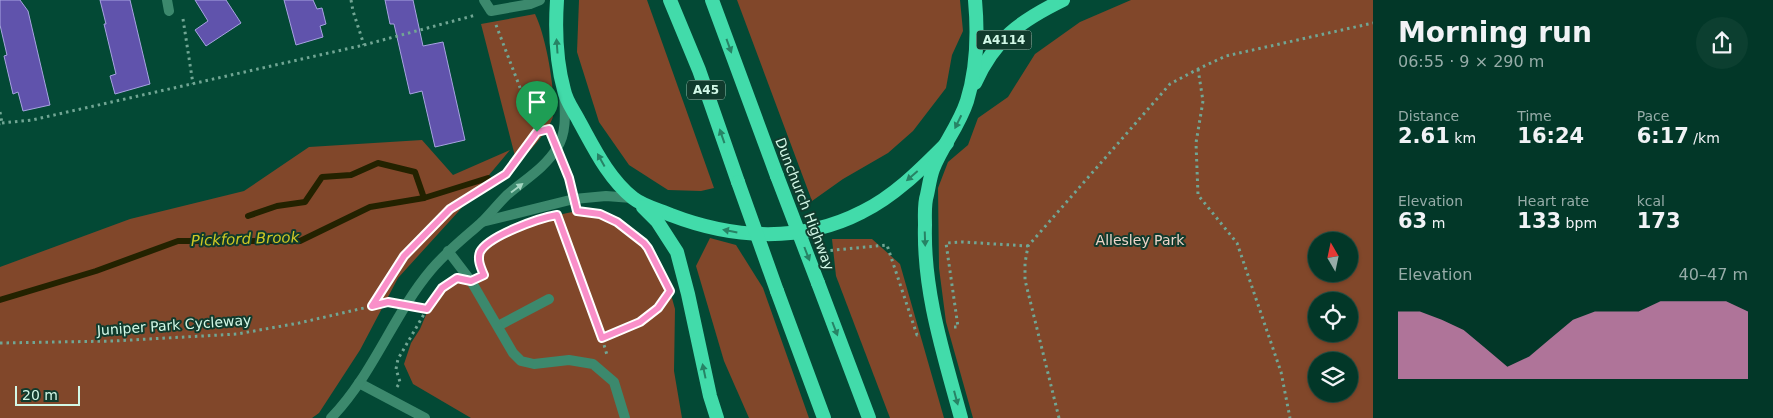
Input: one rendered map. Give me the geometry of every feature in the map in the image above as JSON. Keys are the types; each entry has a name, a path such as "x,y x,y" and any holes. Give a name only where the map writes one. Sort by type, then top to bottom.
{"highway":[{"path":"557,0 555,22 558,62 564,92 607,171 657,221 677,252 710,396 717,418"},
{"name":"A45","path":"670,0 699,70 824,418"},
{"name":"Dunchurch Highway","path":"712,0 869,418"},
{"path":"961,418 937,331 926,274 926,198 934,168 967,101 976,49 977,23 975,0"},
{"name":"A4114","path":"967,101 982,70 995,50 1013,29 1034,14 1063,0"},
{"path":"635,199 681,219 711,228 750,234 795,233 827,226 862,212 891,194 947,142"}],"street":[{"path":"167,0 169,11"},
{"path":"484,0 491,11 530,4 540,0"},
{"path":"331,418 359,382 406,304 430,271 509,194 536,171 557,148 562,138 565,117 564,92"},
{"path":"482,222 574,199 606,196 635,199"},
{"path":"448,252 471,281 513,353 521,361 534,364 569,360 593,364 614,382 625,418"},
{"path":"498,326 549,298"},
{"path":"359,382 424,418"}],"path":[{"path":"351,0 364,45"},
{"path":"169,11 182,11 193,84"},
{"path":"0,112 1,124 32,120 364,45 491,11 537,132"},
{"path":"1059,418 1025,280 1028,246 1134,128 1170,84 1198,68 1226,56 1373,23"},
{"path":"1198,68 1203,100 1196,142 1198,195 1237,243 1281,372 1290,418"},
{"path":"372,306 404,256 450,209 506,174 537,132 549,129 569,178 577,211"},
{"path":"550,216 577,211 600,214 617,222 648,248 670,291 658,308 640,322 602,338"},
{"path":"557,215 602,338 614,382"},
{"path":"390,398 400,382 396,369 398,359 427,309 442,288 457,278 471,281 484,275 479,260 481,251 512,230"},
{"path":"958,327 946,243 963,242 1028,246"},
{"name":"Juniper Park Cycleway","path":"0,343 114,341 237,334 299,323 388,302 427,309"}],"green space":[{"path":"579,0 647,0 714,188 701,191 668,190 629,165 599,122 577,52"},
{"path":"737,0 960,0 963,31 952,55 946,88 913,131 888,153 843,179 812,201"},
{"name":"Allesley Park","path":"1131,0 1373,0 1373,418 973,418 946,322 939,268 938,188 948,162 968,145 978,118 1008,97 1035,54 1080,22"},
{"path":"535,14 543,36 549,64 554,106 553,116 547,129 535,145 516,160 481,24"},
{"path":"422,140 453,175 510,150 458,212 398,278 360,350 319,413 312,418 0,418 0,267 130,219 244,191 309,147"},
{"path":"577,211 607,217 633,234 648,249 670,291 675,309 674,371 682,418 471,418 413,384 404,364 411,343 420,329 433,298 442,287 457,279 471,281 483,275 479,261 482,250 506,234 535,221"},
{"path":"710,238 736,245 763,288 809,418 749,418 724,361 696,266"},
{"path":"832,239 872,239 900,264 944,418 890,418 836,276"}],"building":[{"path":"0,0 20,0 28,11 50,105 23,111 18,92 13,94 4,56 7,55 0,25"},
{"path":"100,0 130,0 150,84 115,94 110,76 116,74"},
{"path":"195,0 226,0 241,23 206,46 195,30 208,21"},
{"path":"284,0 313,0 317,9 322,8 326,24 320,26 323,37 296,45"},
{"path":"385,0 413,0 423,46 443,42 465,140 435,147 422,91 410,94 394,24 390,24"}],"waterway":[{"path":"248,216 277,206 305,202 322,177 351,175 378,163 415,172 424,198"},
{"name":"Pickford Brook","path":"0,300 96,271 178,241 300,241 370,207 424,198 488,178"}],"route":[{"path":"549,129 569,178 577,211 600,214 617,222 648,248 670,291 658,308 640,322 602,338 557,215 544,217 519,226 489,244 481,251 479,260 484,275 471,281 457,278 442,288 427,309 388,302 372,306 404,256 450,209 506,174 537,132 549,129"}]}
